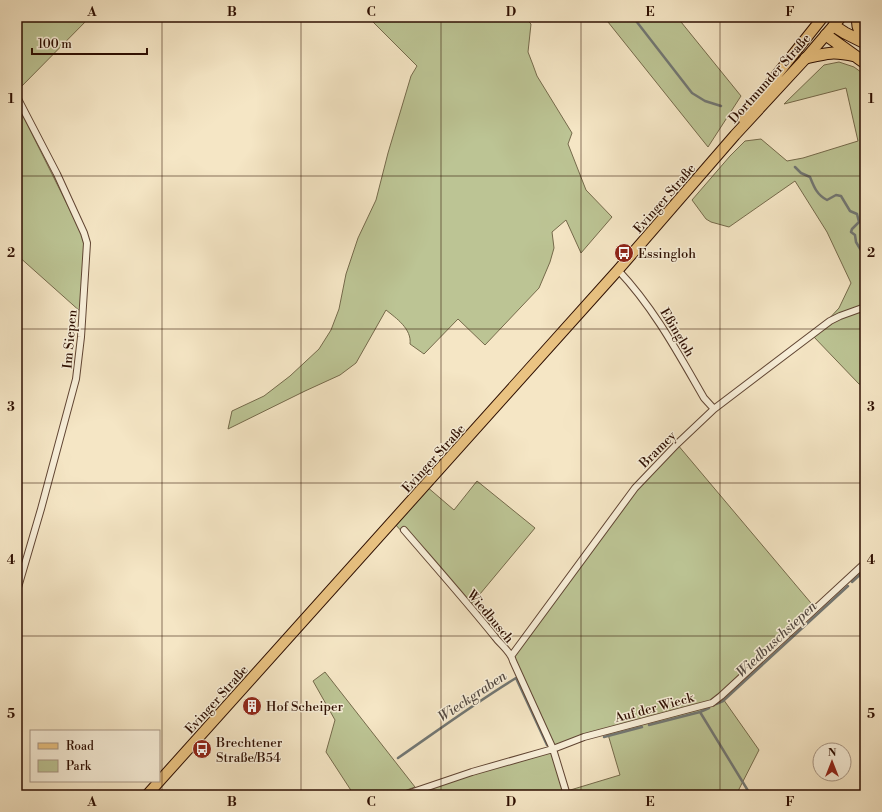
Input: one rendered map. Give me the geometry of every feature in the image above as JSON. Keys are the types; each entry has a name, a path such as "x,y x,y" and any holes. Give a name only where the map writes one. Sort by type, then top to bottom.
{"highway":[{"path":"857,17 858,26 864,42"},
{"path":"825,24 864,42"},
{"path":"825,24 855,56 865,63"},
{"path":"806,58 837,52 855,56"}],"main road":[{"name":"Dortmunder Straße","path":"735,135 752,106 825,24 841,17"},
{"name":"Dortmunder Straße","path":"735,135 806,58 825,24"},
{"name":"Evinger Straße","path":"160,781 618,270 735,135"},
{"name":"Evinger Straße","path":"147,795 159,782"}],"street":[{"name":"Im Siepen","path":"17,97 57,174 84,233 87,243 81,337 76,379 17,591"},
{"name":"Eßingloh","path":"618,270 634,287 648,306 704,398 714,409"},
{"name":"Bramey","path":"512,656 634,488 677,444 714,409 830,321 865,307"},
{"name":"Wiedbusch","path":"404,530 512,656 553,748 567,795"},
{"name":"Auf der Wieck","path":"404,795 584,737 712,703 865,563"}],"green space":[{"path":"17,17 90,17 18,90 17,90"},
{"path":"368,17 524,17 531,24 528,52 537,76 572,133 568,144 586,190 612,217 581,253 566,220 552,232 554,248 539,288 485,345 458,319 424,354 410,344 410,339 406,329 399,320 386,310 356,363 340,375 228,429 232,411 264,396 290,376 319,349 331,330 339,309 346,274 358,238 376,200 388,153 411,76 417,66"},
{"path":"604,17 677,17 741,96 708,147"},
{"path":"839,62 854,67 865,75 865,387 859,384 813,336 839,308 851,283 827,232 795,181 729,227 706,219 692,200 745,141 761,139 787,161 803,158 858,141 846,88 784,104 824,65"},
{"path":"17,104 81,232 85,247 82,313 17,255"},
{"path":"677,444 816,609 721,696 759,750 736,795 568,795 567,791 620,775 607,731 553,749 512,655 635,488"},
{"path":"477,481 535,528 470,606 394,523 426,486 454,510"},
{"path":"325,672 415,787 393,795 354,795 326,752 335,720 313,681"},
{"path":"553,749 567,795 410,795"}],"waterway":[{"path":"633,17 692,93 705,101 721,106"},
{"path":"795,167 801,173 810,177 816,190 821,196 827,200 836,195 841,196 850,211 857,214 859,222 851,232 855,235 856,242 865,257"},
{"name":"Wiedbuschsiepen","path":"852,582 865,570"},
{"name":"Wiedbuschsiepen","path":"716,704 723,701 848,586"},
{"name":"Wieckgraben","path":"398,758 471,707 516,678 547,745"},
{"name":"Wieckgraben","path":"649,725 700,712 709,708"},
{"name":"Wiedbuschsiepen","path":"700,712 750,794 749,795"},
{"name":"Wieckgraben","path":"604,737 642,727"}],"place":[{"name":"Essingloh","path":"624,253"},
{"name":"Hof Scheiper","path":"252,706"},
{"name":"Brechtener Straße/B54","path":"202,749"}]}
